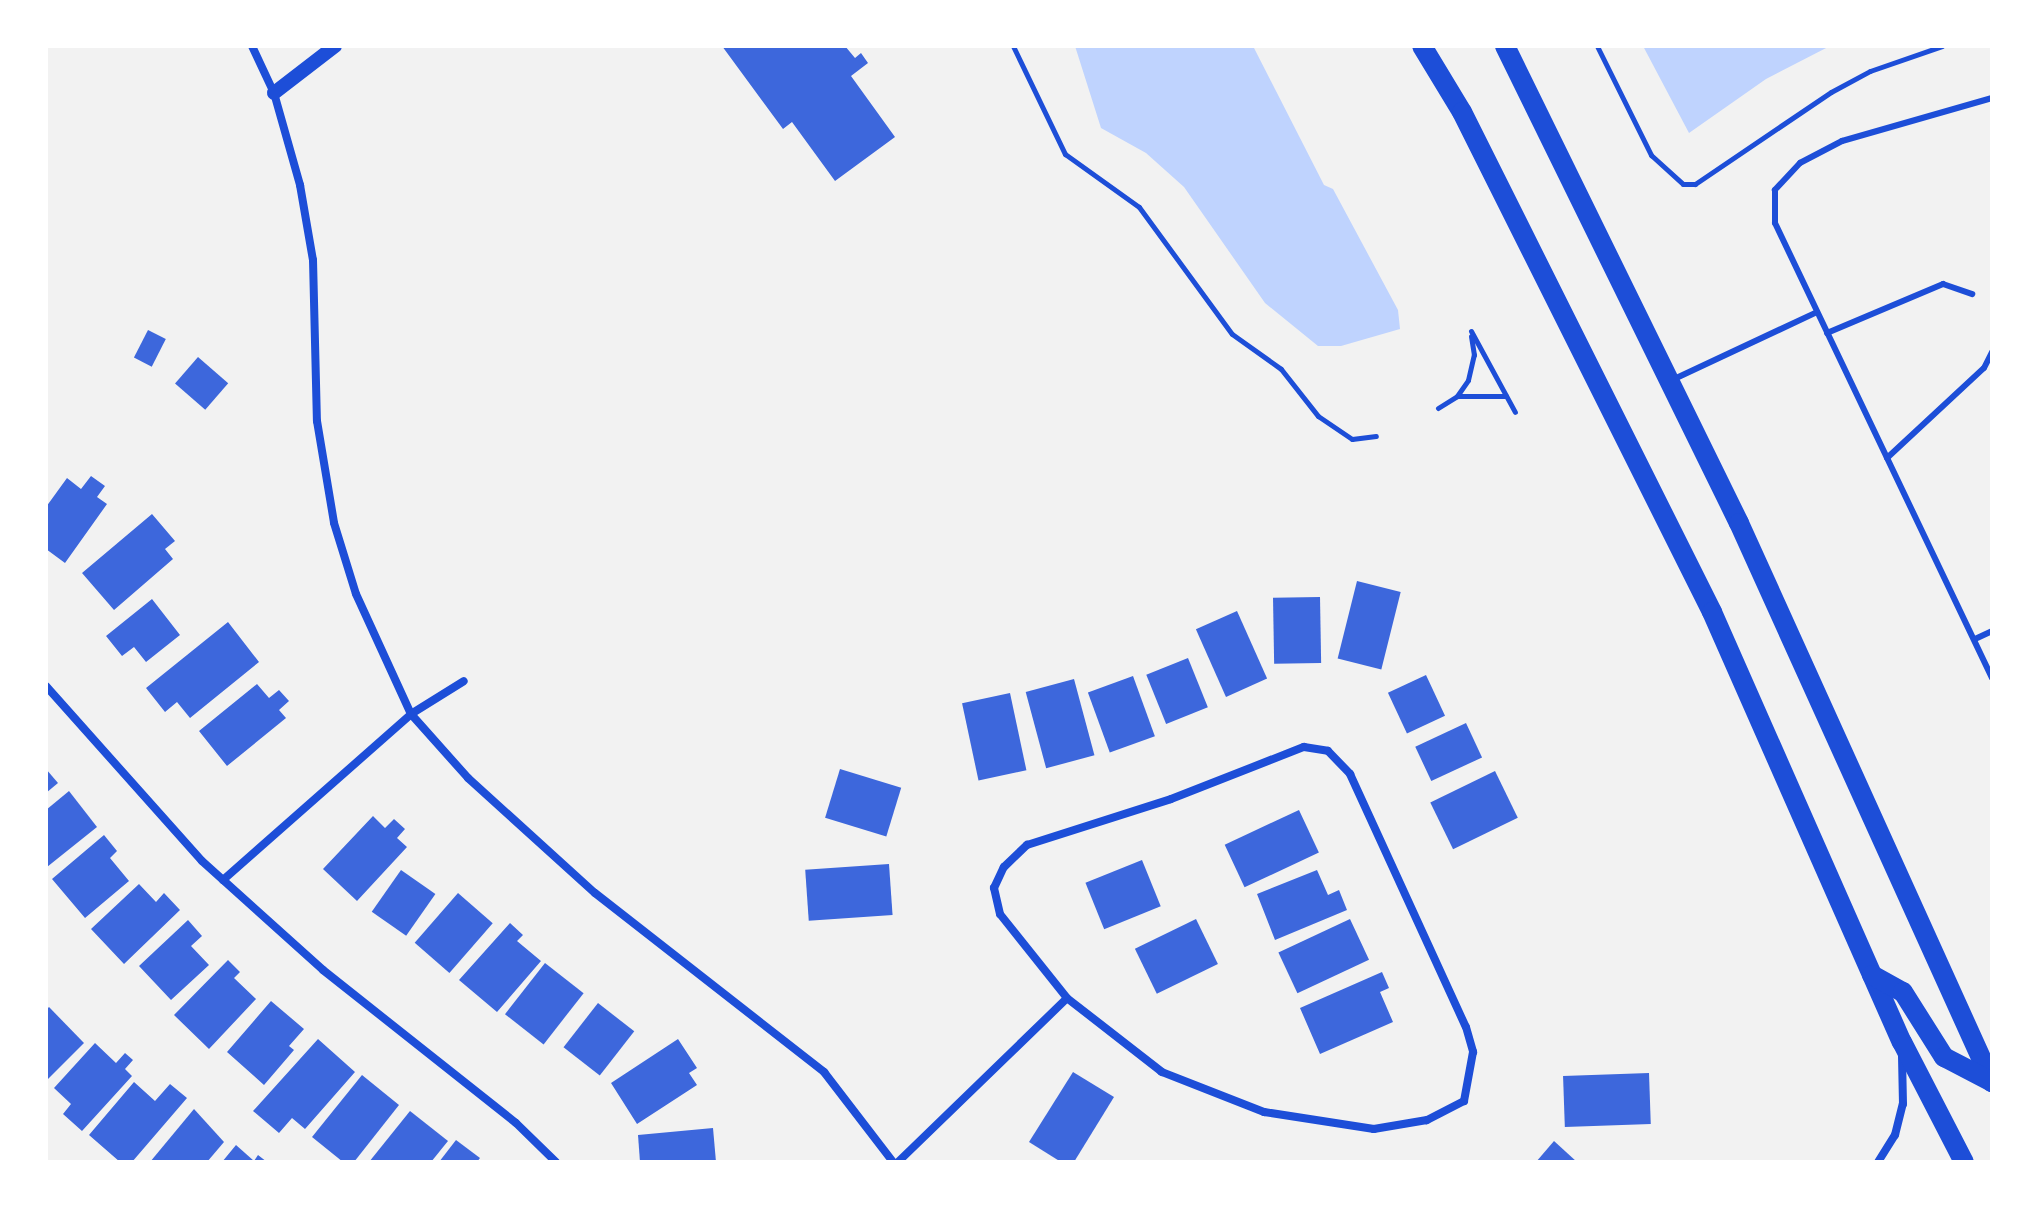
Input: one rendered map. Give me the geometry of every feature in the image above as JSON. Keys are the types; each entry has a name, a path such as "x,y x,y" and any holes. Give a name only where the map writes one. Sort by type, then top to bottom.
{"main road":[{"path":"1422,46 1462,112 1712,612 1902,1042 1964,1162"},
{"path":"1505,46 1669,382 1947,972 1992,1082"},
{"path":"1872,975 1903,992 1944,1057 1992,1082"}],"street":[{"path":"252,46 274,93 300,185 313,260 317,421 334,523 356,594 411,714 468,778 595,893 824,1072 895,1162 1067,998"},
{"path":"274,93 335,46"},
{"path":"223,880 411,714 464,681"},
{"path":"46,686 223,880 323,970 516,1123 556,1162"},
{"path":"1304,747 1328,751 1350,774 1466,1027 1473,1052 1464,1101 1427,1120 1374,1129 1264,1112 1162,1072 1067,998 1000,914 994,888 1004,867 1027,845 1171,799 1304,747"},
{"path":"1878,1162 1895,1135 1903,1104 1902,1042"}],"lane":[{"path":"1992,98 1842,141 1800,163 1775,190 1775,223 1992,678"},
{"path":"1827,333 1943,284 1972,294"},
{"path":"1669,382 1817,312"},
{"path":"1887,458 1984,368 1992,352"},
{"path":"1975,639 1992,631"}],"path":[{"path":"1013,46 1065,154 1139,207 1232,334 1281,369 1318,416 1352,439 1376,436"},
{"path":"1597,46 1651,155 1683,184 1695,184 1831,92 1870,71 1942,46"},
{"path":"1457,396 1474,355 1471,331 1515,412"},
{"path":"1438,408 1457,396 1506,396"}],"water":[{"path":"1075,46 1253,46 1324,185 1333,189 1398,310 1400,329 1341,346 1318,346 1265,303 1184,187 1146,153 1101,128"},
{"path":"1643,46 1830,46 1766,79 1689,133"}],"building":[{"path":"722,46 845,46 855,58 861,53 868,63 851,76 895,137 835,181 792,122 783,129"},
{"path":"148,330 166,339 152,367 134,358"},
{"path":"198,357 228,383 205,410 175,383"},
{"path":"91,476 105,486 97,497 107,504 65,563 46,549 46,507 67,478 81,489"},
{"path":"152,514 175,541 165,549 173,559 114,610 82,573"},
{"path":"1357,581 1401,592 1381,670 1338,659"},
{"path":"1320,597 1321,663 1274,664 1273,598"},
{"path":"152,599 180,635 146,662 134,647 122,656 106,636"},
{"path":"1237,611 1267,679 1226,697 1196,629"},
{"path":"228,622 259,662 190,718 177,702 165,712 146,688"},
{"path":"1188,658 1208,707 1166,724 1146,675"},
{"path":"1426,675 1445,716 1407,734 1388,693"},
{"path":"1133,676 1155,736 1110,753 1088,692"},
{"path":"1074,679 1094,755 1046,768 1026,692"},
{"path":"257,684 269,698 279,690 289,701 279,710 286,718 227,766 199,731"},
{"path":"1010,693 1026,770 978,780 962,703"},
{"path":"1466,723 1482,757 1431,781 1415,747"},
{"path":"46,769 58,783 46,793"},
{"path":"840,769 901,788 886,836 825,818"},
{"path":"1495,771 1518,818 1453,849 1430,803"},
{"path":"69,791 97,827 47,867 46,810"},
{"path":"1299,810 1319,853 1245,887 1225,845"},
{"path":"373,816 385,828 394,819 405,829 397,838 407,847 357,901 323,869"},
{"path":"104,835 117,851 110,858 129,881 85,918 52,879"},
{"path":"1142,860 1161,906 1104,929 1085,883"},
{"path":"889,864 893,915 809,921 805,870"},
{"path":"401,870 435,894 406,936 372,912"},
{"path":"1317,870 1328,895 1339,890 1347,910 1275,940 1257,894"},
{"path":"139,884 156,902 164,893 180,910 124,964 91,929"},
{"path":"458,893 493,923 449,973 415,943"},
{"path":"1196,919 1218,964 1157,994 1135,949"},
{"path":"1350,919 1369,960 1297,993 1278,952"},
{"path":"188,920 202,936 191,946 209,965 171,1000 139,966"},
{"path":"510,923 523,935 517,941 541,961 497,1012 459,980"},
{"path":"228,960 240,972 234,978 256,999 209,1049 174,1015"},
{"path":"545,963 584,993 544,1044 505,1014"},
{"path":"1382,972 1389,988 1380,992 1393,1022 1320,1054 1300,1008"},
{"path":"271,1001 304,1029 289,1046 294,1050 264,1085 227,1052"},
{"path":"598,1003 634,1031 600,1075 564,1047"},
{"path":"49,1007 84,1043 46,1081 46,1010"},
{"path":"318,1039 355,1072 305,1129 292,1118 279,1133 253,1111"},
{"path":"678,1039 697,1068 689,1073 697,1085 637,1124 611,1083"},
{"path":"95,1043 116,1063 125,1053 133,1060 125,1069 132,1076 82,1131 63,1114 71,1104 54,1088"},
{"path":"1073,1072 1114,1097 1074,1162 1061,1162 1029,1142"},
{"path":"1649,1073 1651,1124 1565,1127 1563,1076"},
{"path":"362,1075 399,1105 354,1162 343,1162 312,1137"},
{"path":"134,1082 155,1101 170,1084 187,1098 132,1162 120,1162 89,1135"},
{"path":"194,1109 224,1142 207,1162 150,1162"},
{"path":"410,1111 448,1141 431,1162 369,1162"},
{"path":"713,1128 716,1162 640,1162 638,1135"},
{"path":"456,1140 480,1158 477,1162 439,1162"},
{"path":"1554,1141 1577,1162 1536,1162"},
{"path":"236,1145 254,1161 258,1155 267,1162 222,1162"}]}
